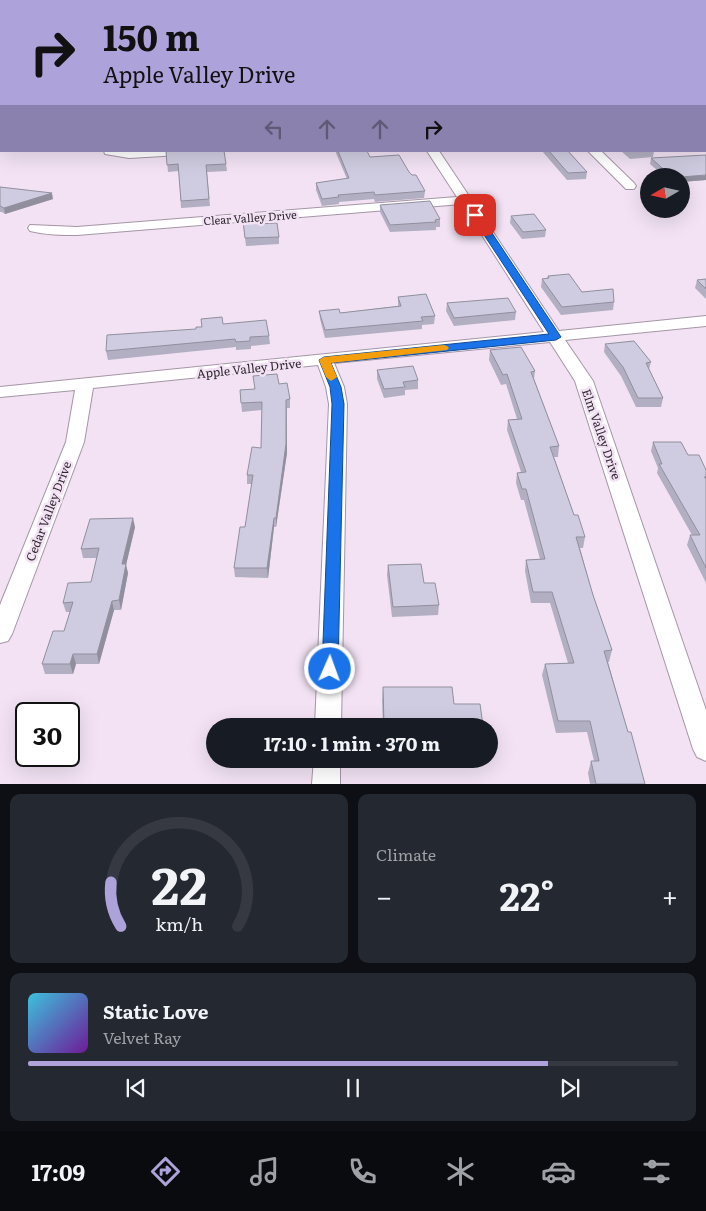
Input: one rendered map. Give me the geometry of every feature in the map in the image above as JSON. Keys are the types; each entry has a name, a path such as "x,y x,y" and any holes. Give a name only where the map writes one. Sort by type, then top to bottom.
{"street":[{"path":"110,152 129,155 180,152"},
{"name":"Elm Valley Drive","path":"434,152 584,380 706,749"},
{"path":"595,152 630,186"},
{"name":"Clear Valley Drive","path":"35,228 78,231 466,200"},
{"name":"Apple Valley Drive","path":"0,392 706,321"},
{"path":"324,360 335,387 338,404 328,718"},
{"name":"Cedar Valley Drive","path":"0,634 75,442 85,384"},
{"path":"326,784 327,768"}],"building":[{"path":"166,152 224,152 226,164 206,165 209,199 181,201 178,164 167,165"},
{"path":"338,152 368,152 370,157 399,155 409,172 412,175 416,175 425,191 375,195 374,192 338,195 339,197 322,199 316,183 349,178"},
{"path":"550,152 569,152 587,172 568,173"},
{"path":"706,155 706,175 690,176 690,168 662,168 651,158"},
{"path":"0,187 52,193 4,208 0,206"},
{"path":"430,201 440,219 435,220 436,222 390,225 380,205"},
{"path":"534,214 546,230 523,232 511,216"},
{"path":"259,220 259,224 277,223 279,237 245,238 243,221"},
{"path":"569,274 582,292 613,289 614,302 562,307 542,279 549,278 548,276"},
{"path":"706,279 706,289 697,280"},
{"path":"426,294 435,316 421,317 423,321 325,330 319,311 339,309 340,313 401,306 398,297"},
{"path":"508,298 516,312 454,318 447,303"},
{"path":"222,317 223,324 266,320 269,336 250,337 250,341 236,342 235,339 106,351 107,335 196,329 196,327 202,327 201,319"},
{"path":"634,341 651,362 646,363 663,398 638,398 623,367 605,344"},
{"path":"521,347 535,371 531,372 559,446 550,447 574,515 578,515 585,537 576,537 612,650 604,651 628,732 631,732 645,784 596,784 591,761 599,761 590,721 558,721 545,664 574,663 552,592 533,592 526,560 545,559 526,489 522,489 517,473 526,472 508,420 522,419 507,374 503,375 490,350"},
{"path":"413,366 418,380 403,382 405,387 384,389 377,370"},
{"path":"277,374 279,384 287,383 290,399 286,400 286,444 267,568 234,568 240,527 245,527 253,475 247,475 252,447 261,448 262,402 241,403 240,390 255,389 253,376"},
{"path":"653,442 681,442 688,455 699,455 706,470 706,477 704,477 706,479 706,568 690,535 700,535 659,464 662,464"},
{"path":"133,518 122,564 126,564 119,600 112,601 97,654 73,654 70,664 42,664 53,631 64,631 73,602 63,603 68,583 91,582 99,548 81,549 90,519"},
{"path":"421,564 424,583 435,583 439,605 393,607 388,565"},
{"path":"383,687 452,687 454,704 480,704 482,718 384,718"}],"slow traffic":[{"path":"331,377 324,360 444,348"}],"route":[{"path":"330,669 338,404 335,387 324,360 556,337 475,215"}]}
